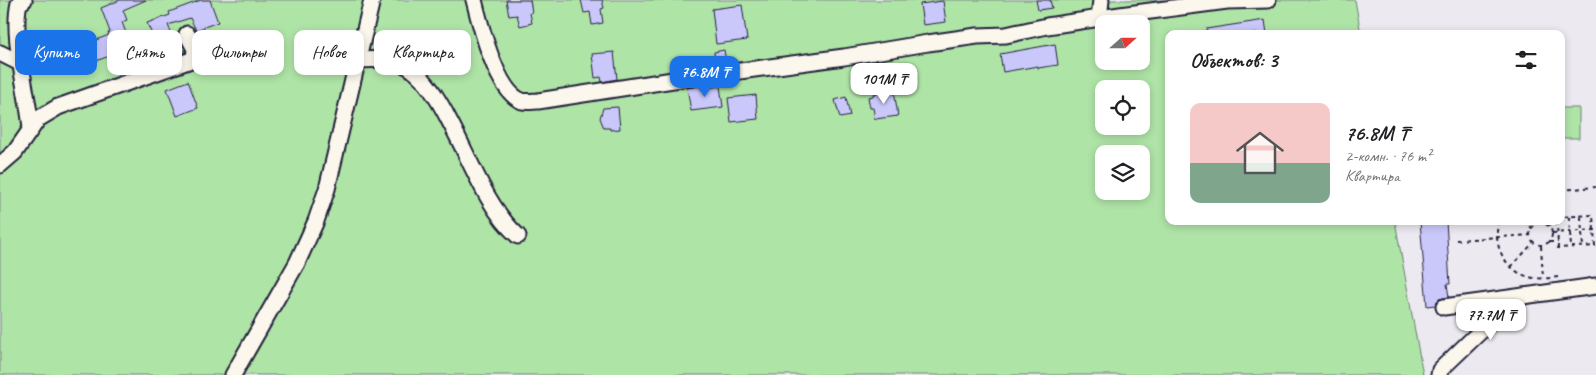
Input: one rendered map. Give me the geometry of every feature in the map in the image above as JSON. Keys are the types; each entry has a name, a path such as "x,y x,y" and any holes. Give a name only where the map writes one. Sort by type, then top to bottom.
{"street":[{"path":"364,34 372,0"},
{"path":"474,0 493,61 503,84 522,101 538,101 618,90 673,80 844,57 977,36 1006,35 1047,26 1095,20"},
{"path":"1099,15 1101,0"},
{"path":"1127,15 1227,1 1268,0"},
{"path":"17,30 16,14 18,3"},
{"path":"0,165 15,152 38,119 58,107 194,59 195,50 187,34"},
{"path":"0,54 15,61"},
{"path":"364,60 394,61 412,69 428,86 440,102 492,206 505,224 518,236"},
{"path":"24,75 31,129"},
{"path":"233,375 297,263 316,221 327,189 354,75"},
{"path":"1444,307 1596,286"},
{"path":"1439,375 1440,370 1486,326 1523,296"}],"path":[{"path":"1565,190 1596,187"},
{"path":"1557,225 1558,248 1595,246 1595,220 1593,215 1565,217"},
{"path":"1581,216 1583,247"},
{"path":"1569,217 1571,247"},
{"path":"1498,225 1497,245 1511,267 1528,277 1561,277"},
{"path":"1529,225 1532,228"},
{"path":"1536,225 1532,228 1530,235 1533,242 1541,245 1549,242 1558,242"},
{"path":"1547,225 1552,233"},
{"path":"1552,233 1595,231"},
{"path":"1549,242 1552,233"},
{"path":"1456,240 1530,235"},
{"path":"1511,267 1533,242"},
{"path":"1541,245 1543,278"}],"green space":[{"path":"0,0 1355,0 1360,30 1165,30 1165,225 1396,225 1423,375 0,375"},
{"path":"1565,108 1579,108 1579,138 1565,138"}],"building":[{"path":"120,0 146,0 123,10 127,20 122,22 125,30 109,30 101,8"},
{"path":"201,0 210,0 218,22 196,30 190,18 168,25 170,30 150,30 147,23 170,15 169,12"},
{"path":"506,0 530,0 532,23 520,26 517,15 509,16"},
{"path":"581,0 602,0 604,8 601,9 603,23 592,25 590,12 584,13"},
{"path":"1036,0 1050,0 1052,8 1038,10"},
{"path":"943,1 946,22 923,25 920,4"},
{"path":"742,5 747,40 716,44 712,9"},
{"path":"1265,20 1266,30 1206,30"},
{"path":"107,36 107,57 97,61 97,40"},
{"path":"1055,44 1058,65 1038,68 1038,66 1003,72 1000,54"},
{"path":"724,50 726,62 715,64 714,52"},
{"path":"614,52 617,79 602,82 601,77 595,78 592,54"},
{"path":"188,81 198,108 177,116 167,89"},
{"path":"701,86 701,89 720,86 723,107 691,111 687,88"},
{"path":"894,90 898,116 875,119 868,97 873,96 873,94"},
{"path":"756,95 758,119 731,122 728,98"},
{"path":"846,97 850,116 840,118 835,100"},
{"path":"618,107 620,129 610,130 610,128 604,128 600,118 603,108"},
{"path":"1420,225 1446,225 1450,284 1447,284 1449,297 1439,299 1435,305 1427,306"}]}
